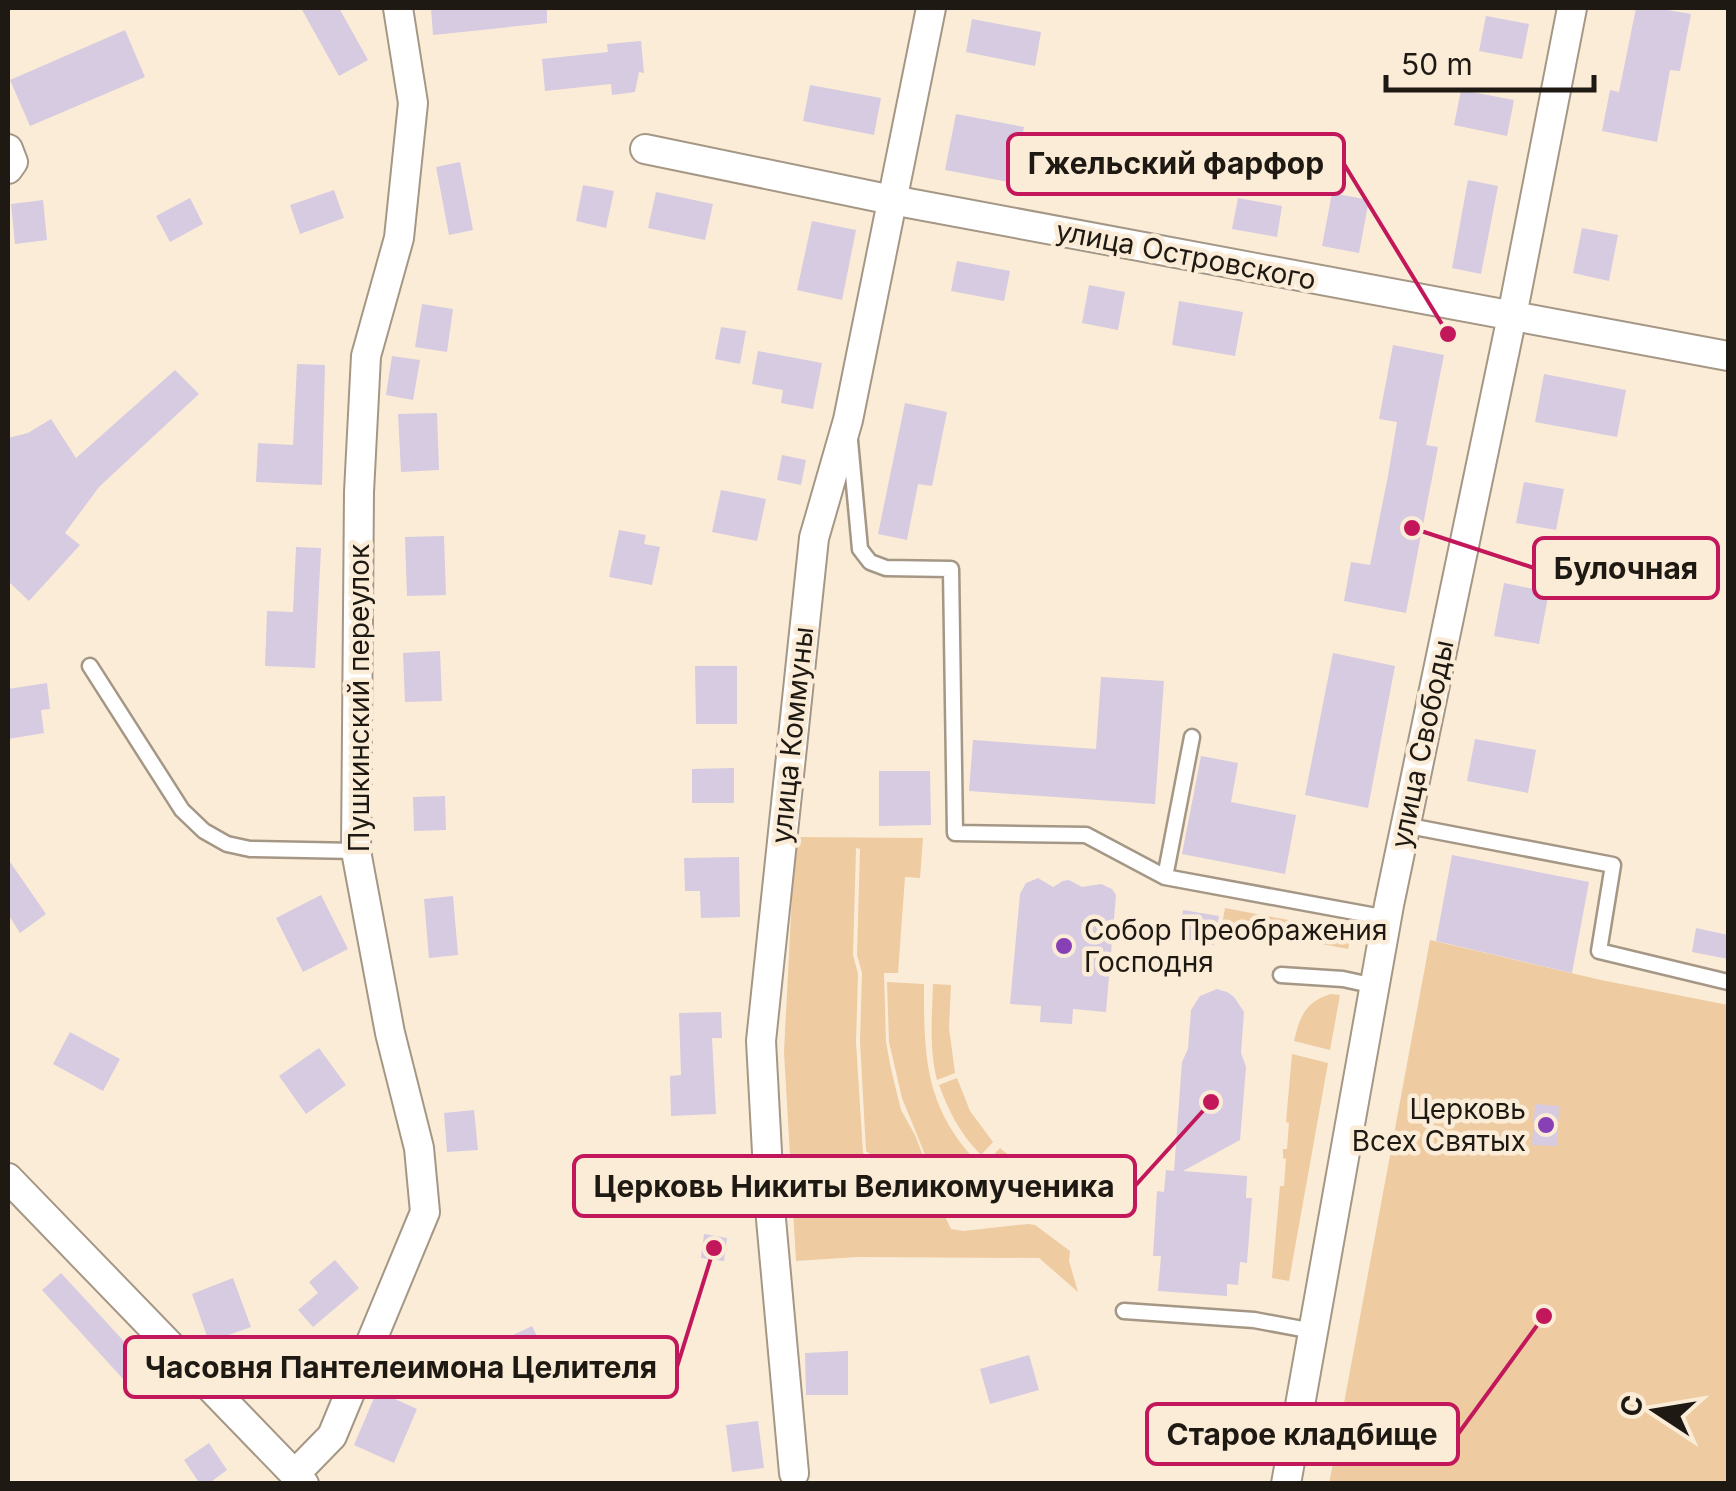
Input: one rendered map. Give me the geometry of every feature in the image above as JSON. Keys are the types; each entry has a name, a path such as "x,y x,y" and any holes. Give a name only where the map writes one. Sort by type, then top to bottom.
{"street":[{"name":"Пушкинский переулок","path":"299,1479 332,1436 425,1212 418,1148 390,1032 356,851 359,492 366,356 400,238 413,103 398,8"},
{"name":"улица Коммуны","path":"794,1473 770,1208 761,1041 814,538 848,420 931,8"},
{"name":"улица Свободы","path":"1286,1484 1404,825 1512,316 1572,8"},
{"path":"8,149 13,162 8,169"},
{"name":"улица Островского","path":"645,149 892,200 1728,356"},
{"path":"8,1181 299,1479"}],"lane":[{"path":"848,420 860,549 870,562 886,568 951,568 954,833 1086,836 1166,876 1386,918"},
{"path":"90,666 182,810 204,831 227,844 250,849 356,851"},
{"path":"1166,876 1192,737"},
{"path":"1404,825 1613,865 1599,951 1728,982"},
{"path":"1281,975 1374,986"},
{"path":"1124,1312 1254,1320 1313,1331"}],"shaded area":[{"path":"795,837 923,838 920,878 905,877 898,973 884,973 886,1042 901,1110 938,1195 906,1181 866,1151 860,1041 862,973 857,955 860,849 856,848 853,955 858,974 856,1042 863,1153 881,1169 938,1202 951,1229 1035,1225 1070,1251 1078,1292 1039,1258 857,1257 796,1261 784,1052"},
{"path":"1225,908 1352,932 1348,949 1222,925"},
{"path":"1430,940 1728,1005 1728,1483 1329,1484"},
{"path":"887,982 924,984 927,1056 936,1098 957,1139 974,1159 945,1196 902,1098 889,1042"},
{"path":"933,984 951,985 949,1028 955,1073 937,1080 932,1044"},
{"path":"1331,994 1340,995 1330,1050 1294,1041 1305,1011"},
{"path":"1292,1054 1328,1063 1289,1281 1272,1278 1280,1186 1284,1186 1283,1149 1287,1149"},
{"path":"957,1078 970,1111 993,1142 981,1155 956,1123 939,1085"},
{"path":"1000,1148 1027,1164 1046,1167 1077,1158 1088,1168 1061,1179 1025,1180 988,1161"}],"building":[{"path":"301,8 339,8 368,60 339,76"},
{"path":"431,8 547,8 547,23 433,35"},
{"path":"1636,8 1691,14 1680,71 1670,70 1657,142 1602,131 1610,90 1619,92"},
{"path":"1486,16 1529,24 1522,59 1479,51"},
{"path":"972,19 1041,32 1035,66 966,52"},
{"path":"125,30 145,77 30,126 10,80"},
{"path":"641,41 644,73 639,72 635,92 612,95 611,84 545,91 542,59 608,52 607,44"},
{"path":"810,85 881,98 874,135 803,121"},
{"path":"1461,90 1514,100 1507,136 1454,125"},
{"path":"956,114 1024,127 1014,183 945,170"},
{"path":"460,162 473,230 449,235 436,167"},
{"path":"1468,180 1498,186 1481,274 1452,268"},
{"path":"583,185 614,191 606,228 576,221"},
{"path":"334,190 344,218 300,234 290,205"},
{"path":"656,192 713,204 705,240 648,228"},
{"path":"1332,193 1369,200 1359,253 1322,246"},
{"path":"190,198 203,224 170,242 156,216"},
{"path":"1238,198 1282,206 1277,237 1232,229"},
{"path":"43,200 47,240 15,244 11,204"},
{"path":"812,221 856,230 842,300 797,290"},
{"path":"1582,228 1618,235 1609,281 1573,273"},
{"path":"957,261 1010,271 1004,301 951,291"},
{"path":"1089,285 1125,292 1118,330 1082,323"},
{"path":"1179,301 1243,312 1235,356 1172,345"},
{"path":"422,304 453,309 447,352 415,347"},
{"path":"721,327 746,331 740,364 715,359"},
{"path":"1393,345 1444,355 1426,445 1438,447 1406,613 1344,601 1351,562 1370,565 1388,476 1397,422 1379,419"},
{"path":"758,351 822,363 813,409 781,403 783,390 752,384"},
{"path":"392,356 420,360 413,400 386,395"},
{"path":"297,364 325,365 322,485 256,482 258,443 293,445"},
{"path":"175,370 199,394 99,487 65,533 80,545 29,601 8,581 8,438 28,433 51,419 76,458"},
{"path":"1544,374 1626,390 1617,437 1535,422"},
{"path":"905,403 947,412 932,486 918,484 907,540 878,534"},
{"path":"437,413 439,470 401,472 398,414"},
{"path":"782,455 806,460 801,485 777,480"},
{"path":"1524,482 1564,489 1556,530 1516,523"},
{"path":"721,490 766,499 757,541 712,532"},
{"path":"619,530 646,535 644,544 660,547 652,585 609,577"},
{"path":"444,536 446,595 407,596 405,537"},
{"path":"296,547 321,548 315,668 265,666 267,611 293,612"},
{"path":"1504,583 1549,592 1539,644 1494,636"},
{"path":"440,651 442,701 405,702 403,653"},
{"path":"1333,653 1395,666 1368,808 1305,795"},
{"path":"695,666 737,666 737,724 696,724"},
{"path":"1101,677 1164,681 1155,804 969,791 973,740 1096,749"},
{"path":"47,683 50,709 41,710 44,733 8,739 8,689"},
{"path":"1475,739 1536,750 1528,793 1467,781"},
{"path":"1201,756 1238,763 1231,802 1296,815 1285,874 1182,854"},
{"path":"734,768 734,803 692,803 692,769"},
{"path":"879,771 930,771 931,825 879,826"},
{"path":"445,796 446,830 414,831 413,797"},
{"path":"1452,855 1589,882 1572,973 1436,941"},
{"path":"739,857 740,917 701,918 700,891 685,891 684,858"},
{"path":"8,859 46,914 20,933 8,914"},
{"name":"Собор Преображения Господня","path":"1038,878 1053,887 1069,880 1082,887 1101,884 1116,895 1106,1012 1073,1009 1072,1024 1040,1022 1041,1006 1010,1004 1020,894 1026,883"},
{"path":"321,895 348,949 303,972 276,918"},
{"path":"453,896 458,955 429,958 424,899"},
{"path":"1183,910 1219,916 1214,945 1178,938"},
{"path":"1696,928 1728,935 1728,959 1692,952"},
{"path":"1217,989 1234,997 1244,1012 1241,1053 1246,1067 1240,1140 1183,1171 1247,1176 1246,1198 1252,1198 1247,1263 1240,1262 1238,1285 1227,1284 1227,1296 1158,1291 1161,1256 1153,1256 1157,1191 1164,1192 1166,1170 1174,1171 1182,1062 1188,1049 1191,1010 1200,996"},
{"path":"721,1012 722,1038 712,1038 716,1114 671,1116 670,1076 681,1075 679,1013"},
{"path":"70,1032 120,1059 103,1091 53,1064"},
{"path":"319,1048 346,1085 306,1114 279,1076"},
{"name":"Церковь Всех Святых","path":"1535,1104 1559,1106 1557,1146 1532,1145"},
{"path":"474,1110 478,1150 447,1152 444,1113"},
{"path":"704,1234 727,1238 724,1261 701,1258"},
{"path":"335,1260 359,1288 313,1327 298,1310 318,1293 309,1282"},
{"path":"61,1273 143,1362 124,1380 42,1290"},
{"path":"233,1278 251,1327 209,1342 192,1294"},
{"path":"532,1326 560,1383 535,1396 507,1338"},
{"path":"848,1351 848,1395 806,1395 805,1353"},
{"path":"1029,1355 1039,1390 990,1404 980,1369"},
{"path":"377,1391 417,1409 394,1463 354,1445"},
{"path":"758,1421 764,1468 732,1472 726,1425"},
{"path":"209,1443 227,1470 208,1484 200,1484 184,1460"}],"place":[{"name":"Гжельский фарфор","path":"1448,334"},
{"name":"Булочная","path":"1412,528"},
{"name":"Собор Преображения Господня","path":"1064,946"},
{"name":"Церковь Никиты Великомученика","path":"1211,1102"},
{"name":"Церковь Всех Святых","path":"1546,1125"},
{"name":"Часовня Пантелеимона Целителя","path":"714,1248"},
{"name":"Старое кладбище","path":"1544,1316"}]}
